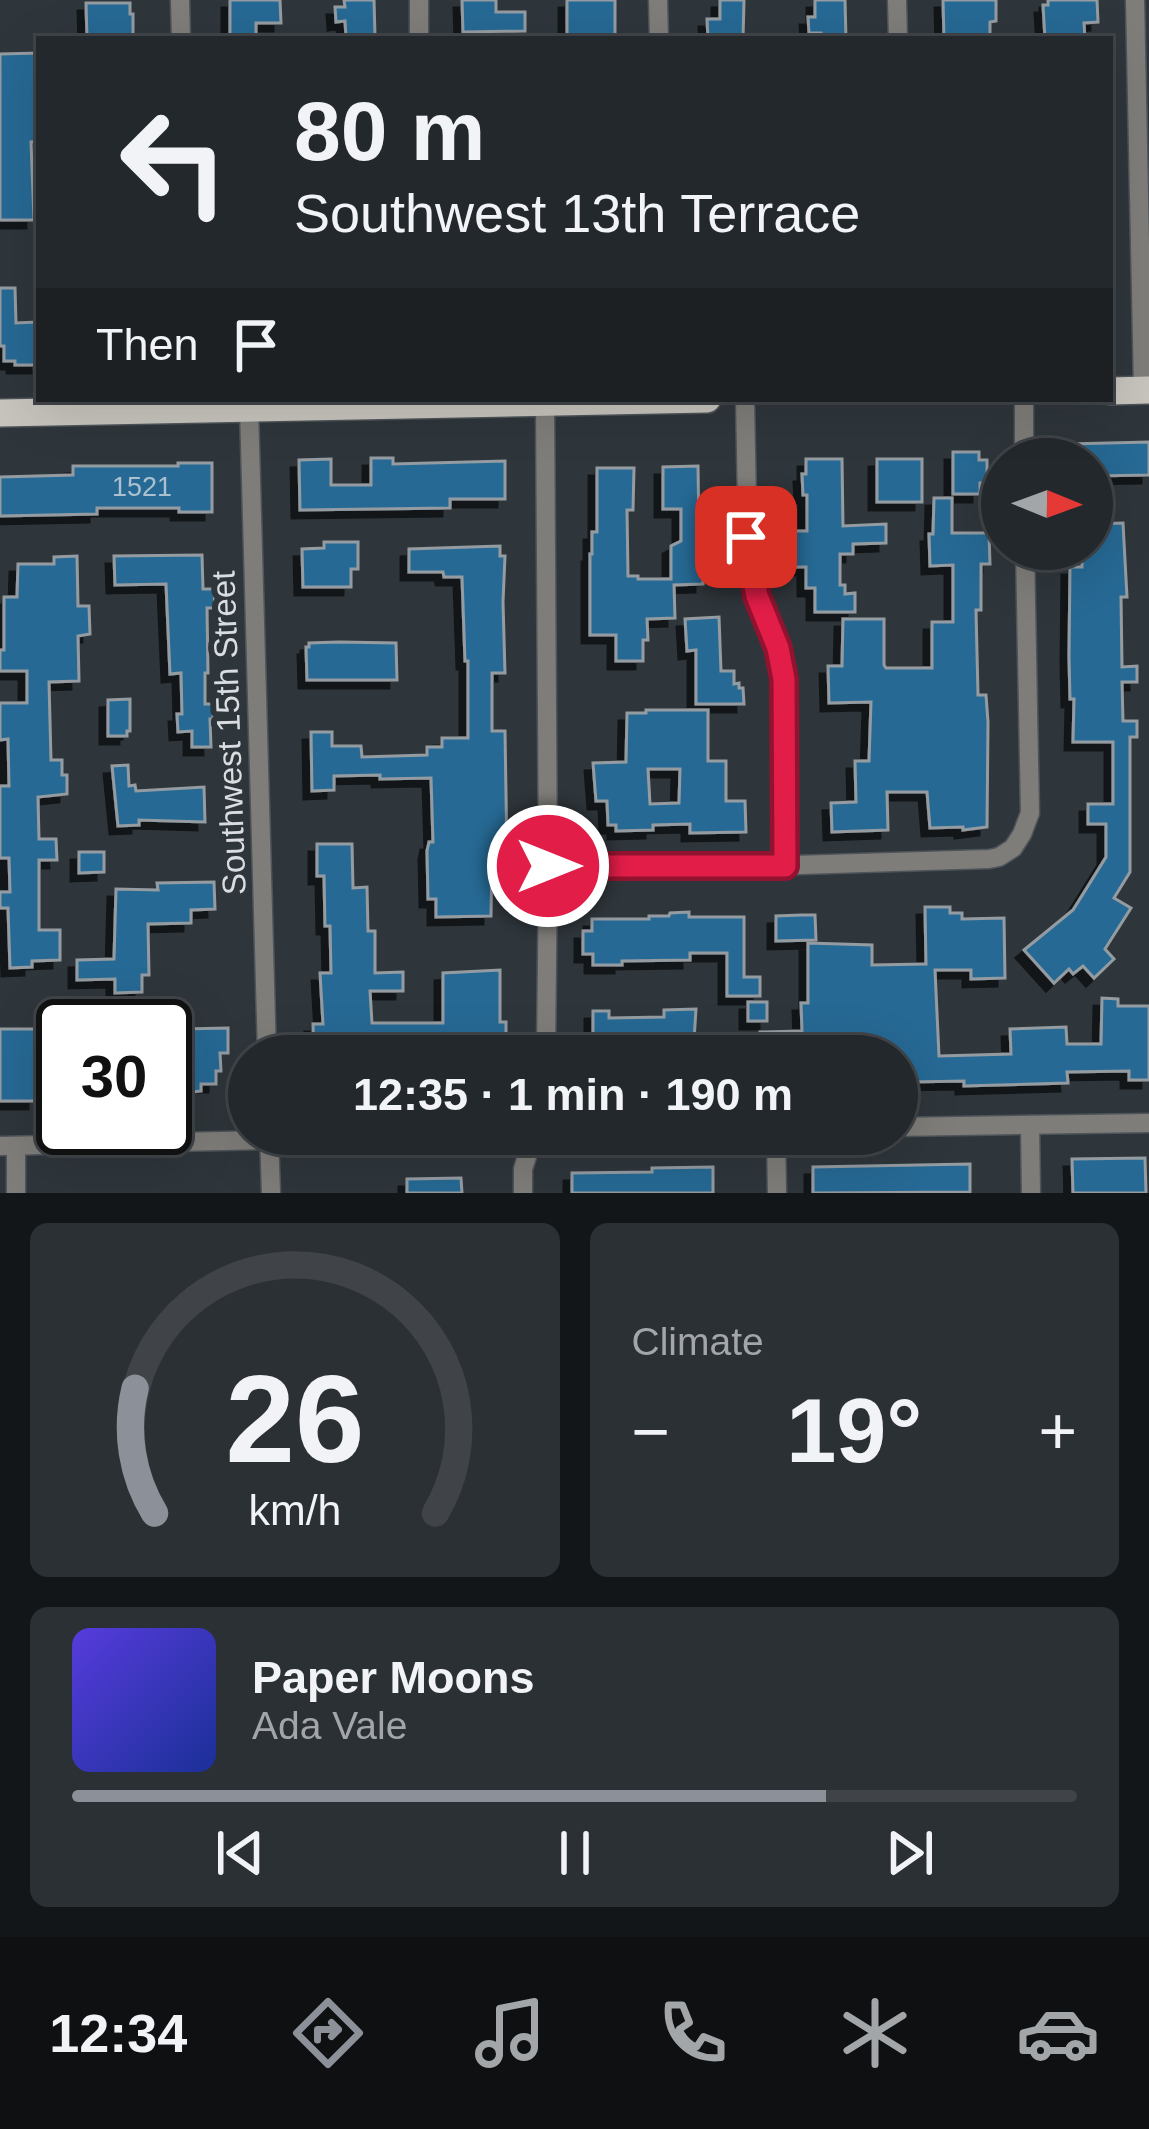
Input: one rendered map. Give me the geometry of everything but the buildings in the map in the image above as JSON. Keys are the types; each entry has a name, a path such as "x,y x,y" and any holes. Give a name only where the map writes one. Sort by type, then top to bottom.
{"main road":[{"path":"1113,391 1146,390"},
{"path":"0,413 187,404 249,408 401,402"}],"street":[{"path":"180,0 181,36"},
{"path":"418,0 419,36"},
{"path":"658,0 659,36"},
{"path":"897,0 898,36"},
{"path":"1135,0 1146,390"},
{"path":"545,402 546,1035"},
{"path":"745,402 748,556 784,679 785,866"},
{"path":"1024,402 1024,438"},
{"name":"Southwest 15th Street","path":"249,408 266,1035"},
{"path":"548,866 785,866 999,857 1013,848 1027,824 1030,800 1025,570"},
{"path":"918,1127 1149,1123"},
{"path":"1030,1124 1030,1193"},
{"path":"16,1193 8,1146 228,1138"},
{"path":"270,1155 271,1193"},
{"path":"523,1193 528,1155"},
{"path":"776,1155 777,1193"}],"route":[{"path":"548,866 785,866 784,679 778,648 757,596 746,537"}]}
